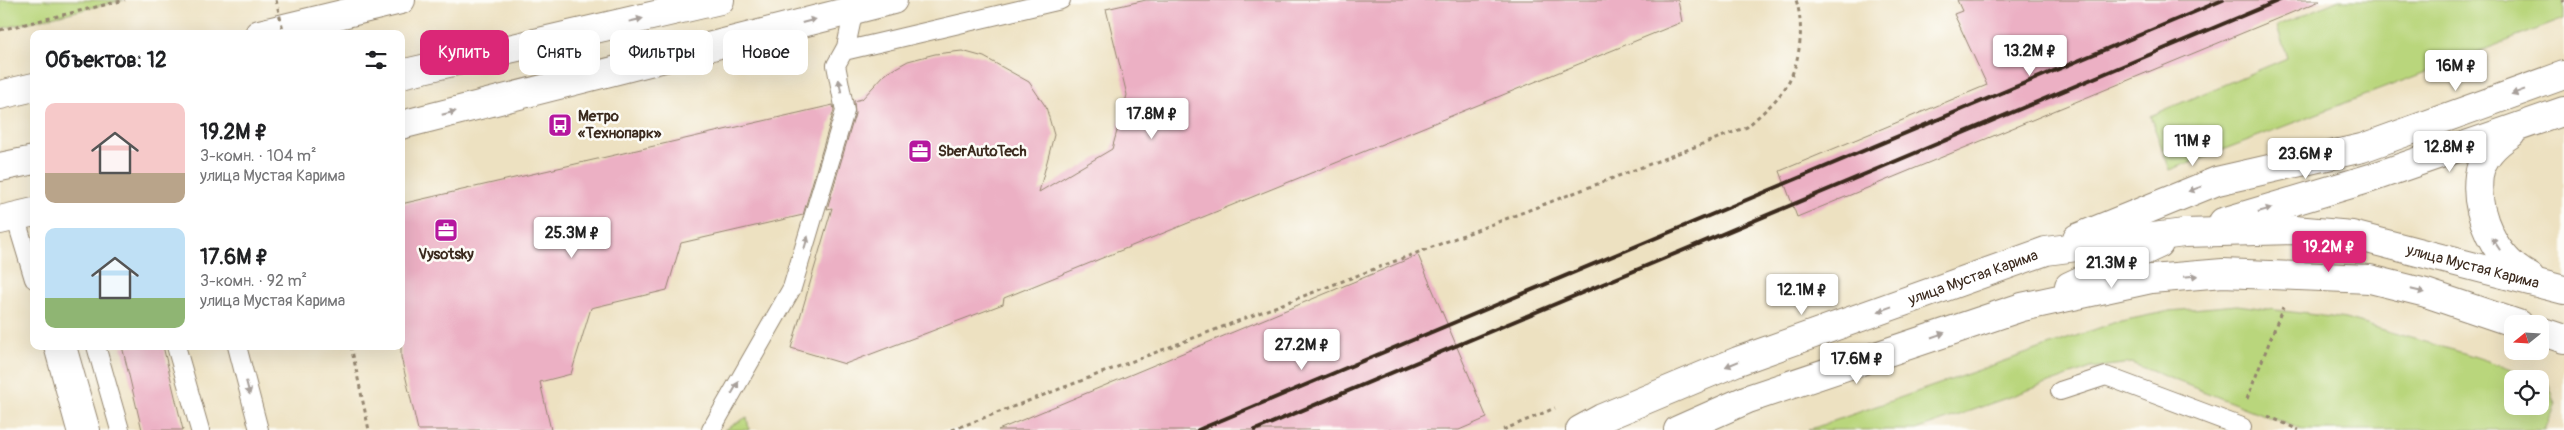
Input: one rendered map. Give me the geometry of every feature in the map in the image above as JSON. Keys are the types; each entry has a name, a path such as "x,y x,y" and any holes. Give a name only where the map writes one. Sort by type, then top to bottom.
{"street":[{"path":"276,30 401,0"},
{"path":"405,73 720,0"},
{"path":"405,124 894,0"},
{"path":"2046,251 2176,196 2217,181 2362,148 2564,75"},
{"path":"0,95 30,88"},
{"path":"1678,430 1748,399 2022,307 2184,233 2322,194 2564,111"},
{"path":"2526,124 2496,144 2486,158 2479,174 2479,198 2487,231 2502,254 2521,273 2555,288"},
{"path":"2362,148 2335,171 2322,194 2321,221 2340,254 2370,279"},
{"path":"0,168 30,161"},
{"name":"улица Мустая Карима","path":"1580,430 1602,418 1738,361 2046,251 2184,233 2294,230 2352,235 2555,288"},
{"path":"2022,307 2151,279 2223,273 2370,279 2426,293 2504,319"},
{"path":"2549,334 2564,339"}],"lane":[{"path":"844,51 1061,0"},
{"path":"711,430 792,288 845,111 836,65 844,51 854,9"},
{"path":"16,216 30,265"},
{"path":"54,350 76,430"},
{"path":"68,350 91,430"},
{"path":"97,350 120,430"},
{"path":"177,350 200,430"},
{"path":"238,350 259,430"},
{"path":"2060,391 2106,376 2244,429"}],"path":[{"path":"0,30 125,0"},
{"path":"276,0 283,30"},
{"path":"952,430 1747,127 1769,107 1789,81 1799,49 1800,13 1796,0"},
{"path":"2244,429 2244,406 2283,308 2289,301"},
{"path":"352,350 369,430"},
{"path":"2244,406 2299,430"}],"green space":[{"path":"0,0 124,0 0,29"},
{"path":"2339,0 2564,0 2564,19 2170,170 2150,116 2287,58 2277,26"},
{"path":"2237,305 2346,319 2515,370 2504,370 2504,415 2549,415 2549,384 2555,403 2544,430 2302,430 2131,363 2091,368 1916,430 1808,430 2116,322 2170,311"},
{"path":"747,417 749,430 724,430"}],"building":[{"path":"1146,0 1678,0 1682,22 1004,298 1003,304 845,364 791,348 832,208 827,209 855,114 854,101 862,99 885,74 908,61 935,54 962,51 984,57 1029,82 1046,107 1054,135 1039,192 1112,149 1127,95 1106,9"},
{"path":"1957,0 2320,1 1797,217 1780,171 1987,85 1954,14 1962,11"},
{"path":"833,105 834,110 803,215 681,243 667,290 591,308 571,374 540,382 551,430 418,430 401,357 401,350 405,350 405,203"},
{"path":"1418,255 1487,418 1459,430 998,430"},
{"path":"123,350 164,350 183,430 142,430"}],"railway":[{"path":"1198,430 2223,0"},
{"path":"1255,430 2280,0"}],"place":[{"name":"Метро «Технопарк»","path":"560,125"},
{"name":"SberAutoTech","path":"920,151"},
{"name":"Vysotsky","path":"446,230"}]}
